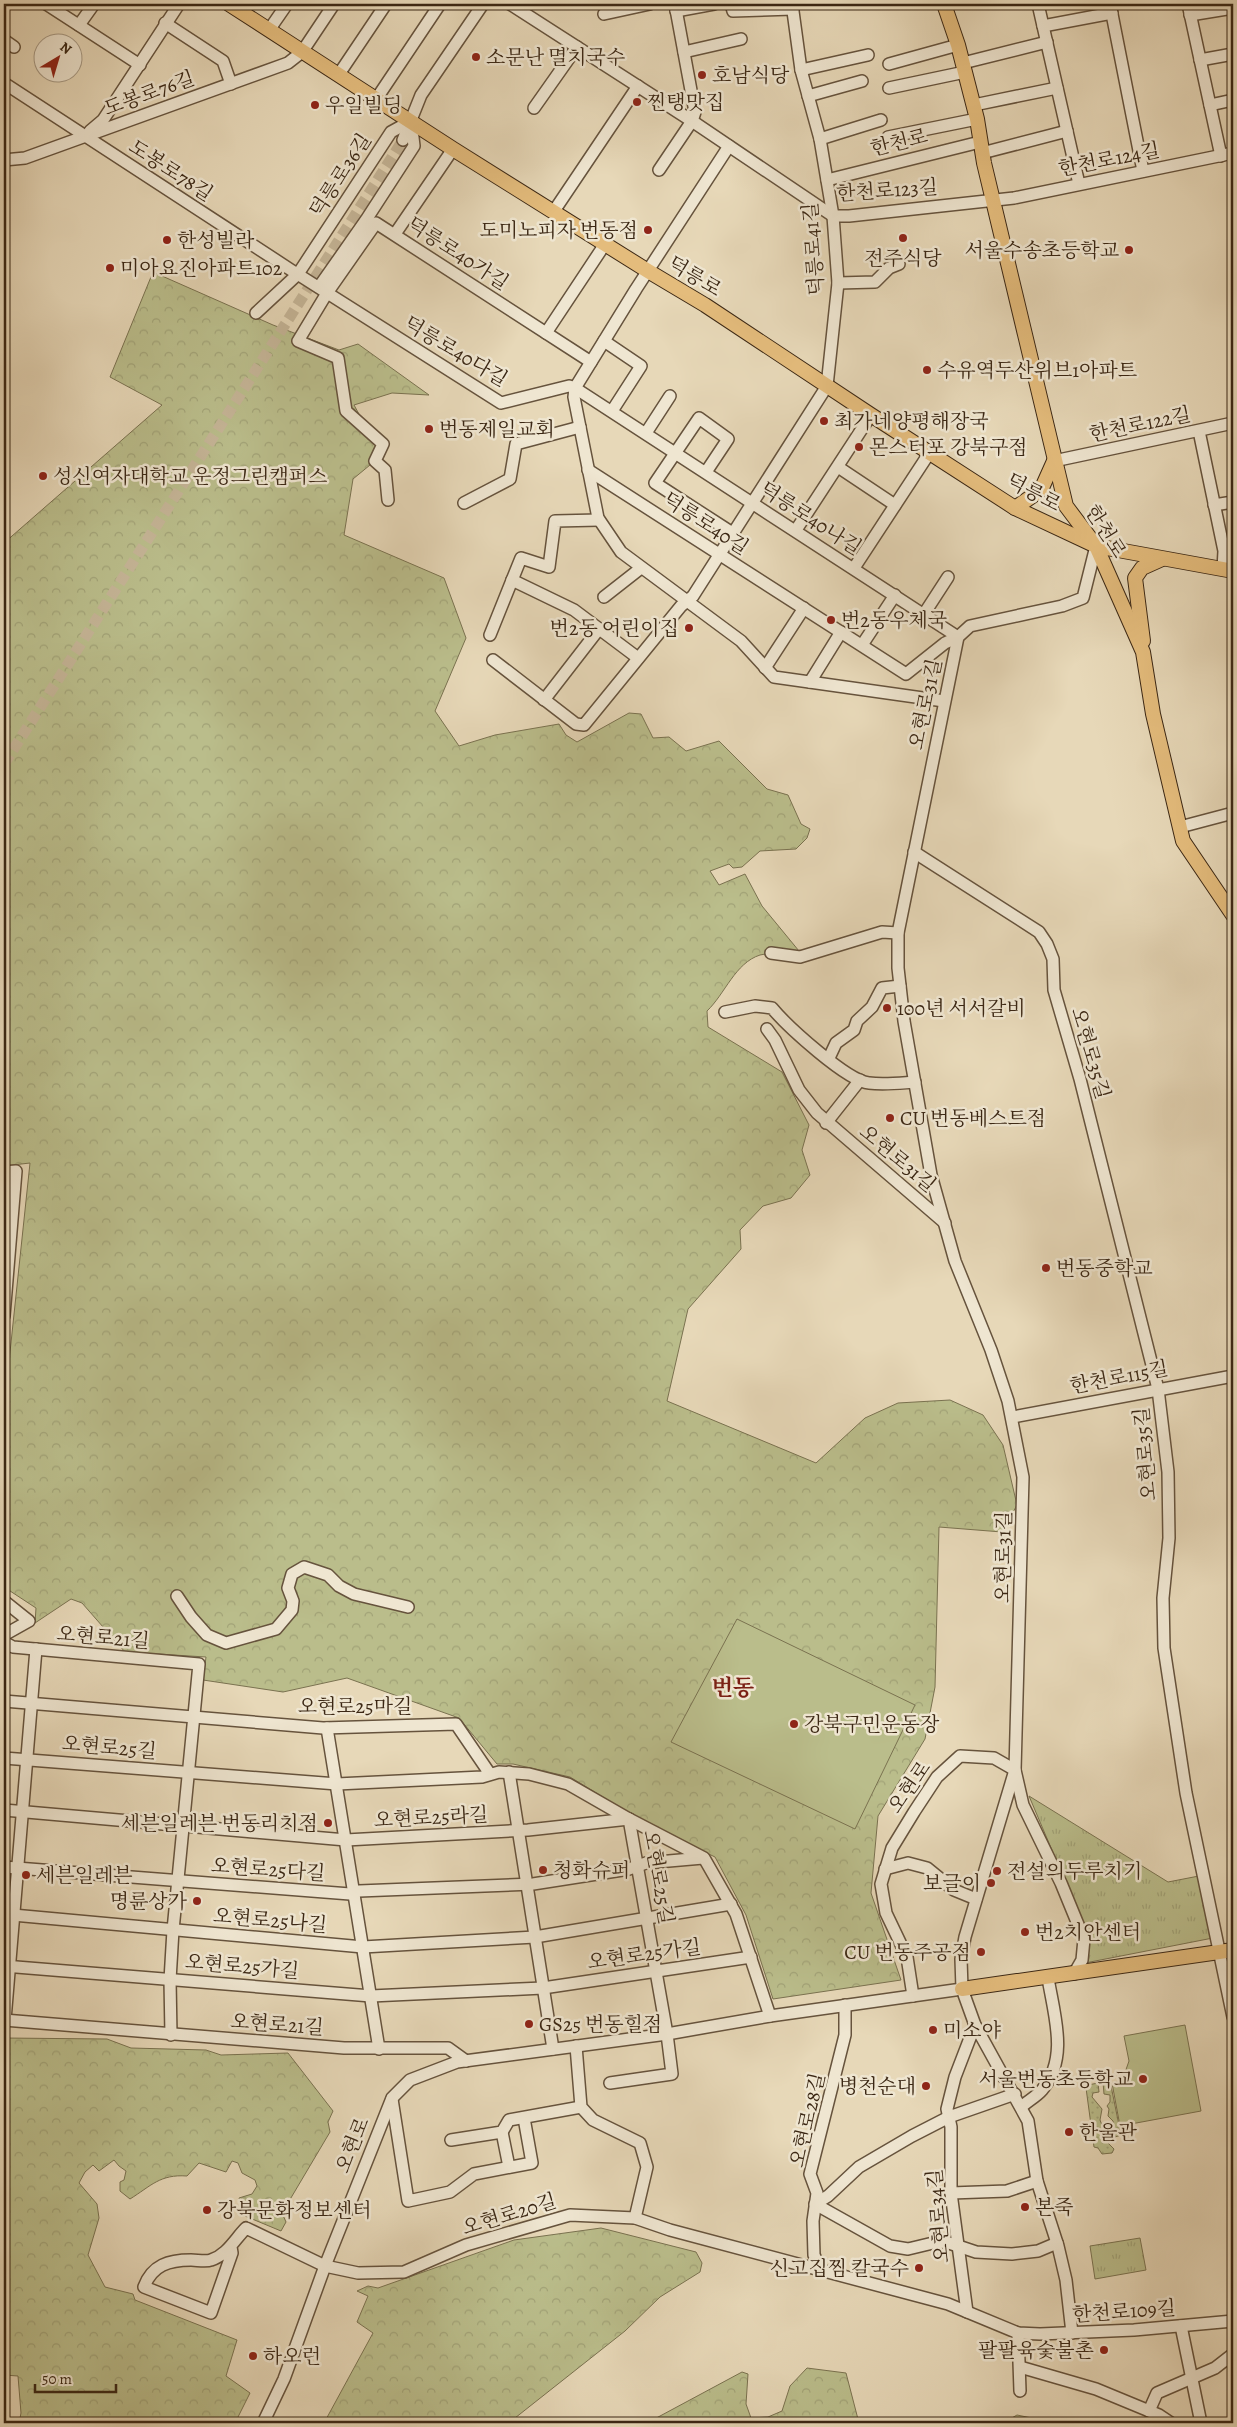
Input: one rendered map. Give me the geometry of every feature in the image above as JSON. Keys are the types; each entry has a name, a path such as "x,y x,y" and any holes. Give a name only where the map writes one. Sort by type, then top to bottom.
{"main road":[{"name":"한천로","path":"944,4 958,45 974,105 993,200 1066,506 1096,546 1143,652 1153,714 1183,841 1233,915"},
{"name":"덕릉로","path":"235,6 302,52 377,98 453,149 648,271 706,305 871,416 1015,508 1096,546 1228,570"},
{"path":"1015,508 1040,490 1054,461"},
{"path":"1143,652 1141,616 1136,595 1135,578 1142,568 1163,558"},
{"name":"오현로","path":"962,1989 1048,1978 1189,1954 1227,1950"}],"street":[{"path":"46,4 140,65"},
{"path":"80,25 94,4"},
{"path":"86,136 103,120 179,4"},
{"path":"269,30 286,4"},
{"path":"302,52 334,4"},
{"path":"339,74 386,4"},
{"path":"377,98 440,4"},
{"path":"403,140 421,95 483,4"},
{"name":"한천로123길","path":"510,4 692,121 832,216 849,216 993,200"},
{"path":"604,14 650,4"},
{"path":"659,170 692,121 695,112 675,8 714,4"},
{"name":"덕릉로41길","path":"731,4 733,11 792,6 801,70 820,139 832,216 838,283 827,386"},
{"path":"1038,4 1079,184"},
{"path":"1043,26 1111,8 1143,171"},
{"path":"1221,156 1189,9 1233,8"},
{"path":"165,23 222,61 231,84"},
{"path":"684,52 741,39"},
{"path":"889,88 1047,42"},
{"path":"889,64 958,45"},
{"path":"534,108 577,47"},
{"name":"도봉로76길","path":"4,160 25,158 231,84 288,63 302,52"},
{"path":"1200,60 1233,54"},
{"path":"801,70 868,55"},
{"path":"808,96 862,81"},
{"name":"도봉로78길","path":"4,83 323,290"},
{"path":"554,211 638,86"},
{"path":"974,105 1057,88"},
{"path":"1210,104 1233,100"},
{"name":"한천로","path":"888,136 977,119"},
{"path":"820,139 881,120"},
{"path":"388,500 385,470 375,461 383,444 346,411 338,358 298,341 323,290 414,146 411,121"},
{"name":"덕릉로36길","path":"256,313 298,274 391,132 411,121"},
{"name":"한천로","path":"826,180 1067,131"},
{"name":"덕릉로","path":"648,271 729,146"},
{"path":"395,234 453,149"},
{"name":"한천로124길","path":"993,200 1233,153"},
{"name":"덕릉로40가길","path":"323,290 376,223 591,362"},
{"path":"546,333 605,244"},
{"path":"838,283 875,282 889,268 899,264"},
{"path":"648,271 575,388 574,397 599,520 621,552 741,641 774,677 944,701"},
{"name":"덕릉로40다길","path":"323,290 501,403 569,386 575,388"},
{"path":"604,341 641,366 612,411"},
{"path":"493,660 576,724 584,725 687,601 720,555 827,386"},
{"name":"덕릉로40나길","path":"575,388 958,637"},
{"path":"646,433 670,396"},
{"path":"796,530 871,416"},
{"path":"706,472 728,439 699,418 655,482 734,534"},
{"name":"한천로122길","path":"1054,461 1233,424"},
{"path":"464,503 510,479 516,444 580,427"},
{"name":"덕릉로","path":"1199,431 1228,570"},
{"path":"854,568 930,452"},
{"path":"838,467 895,505"},
{"name":"덕릉로40길","path":"588,470 906,674 945,643 958,637"},
{"path":"1214,505 1233,502"},
{"path":"490,634 521,558 549,567 555,521 599,520"},
{"name":"오현로31길","path":"1072,2333 1066,2280 1057,2243 1037,2182 1028,2121 1015,2094 975,2025 962,1989 961,1959 964,1937 1015,1770 1024,1490 1013,1417 991,1350 955,1261 931,1175 900,986 898,933 958,637 970,626 1062,606 1083,598 1096,546"},
{"path":"604,597 641,568"},
{"path":"924,614 948,577"},
{"path":"512,580 574,610 638,658"},
{"path":"862,646 895,595"},
{"path":"765,668 804,608"},
{"path":"544,700 599,629"},
{"path":"810,682 841,632"},
{"path":"1180,827 1233,813"},
{"name":"오현로35길","path":"914,852 1039,932 1047,944 1053,959 1054,990 1087,1107 1158,1389 1168,1472 1169,1538 1163,1598 1164,1648 1186,1793 1227,1950 1233,2017"},
{"path":"771,953 800,958 882,932 898,933"},
{"path":"829,1058 836,1043 854,1030 857,1022 872,1007 882,988 900,986"},
{"path":"725,1012 756,1006 772,1008 786,1024 850,1075 867,1083 915,1082"},
{"name":"오현로31길","path":"767,1029 775,1040 800,1090 826,1123 945,1223"},
{"path":"826,1123 860,1080"},
{"path":"4,1172 16,1171 4,1309"},
{"name":"한천로115길","path":"1013,1417 1233,1376"},
{"path":"176,1596 207,1635 226,1643 276,1629 292,1610 293,1601 288,1588 292,1574 304,1567 328,1575 338,1586 354,1594 408,1607"},
{"name":"오현로21길","path":"4,1601 29,1621 4,1635"},
{"name":"오현로21길","path":"4,1642 13,1647 199,1664 194,1717"},
{"path":"6,1966 8,1917 16,1868 36,1649"},
{"name":"오현로25마길","path":"4,1701 30,1705 327,1728 456,1724 490,1774"},
{"path":"174,1930 194,1717"},
{"path":"327,1728 337,1784"},
{"name":"오현로","path":"913,1996 907,1957 886,1913 881,1884 892,1848 932,1784 960,1756 994,1758 1015,1770"},
{"name":"오현로25길","path":"4,1758 337,1784 482,1777 509,1772 529,1774 568,1784 629,1819 667,2034"},
{"path":"1015,1770 1024,1805 1061,1883 1084,1938 1082,1960 1074,1974"},
{"name":"오현로25라길","path":"509,1772 518,1831"},
{"name":"오현로25라길","path":"337,1784 346,1840"},
{"name":"오현로25라길","path":"4,1810 184,1824 346,1840 518,1831 629,1819"},
{"path":"629,1819 704,1858 731,1904 770,2016"},
{"path":"518,1831 553,2049"},
{"name":"오현로25다길","path":"346,1840 355,1892"},
{"name":"오현로25다길","path":"4,1867 350,1894 355,1892 526,1885 638,1866 704,1858"},
{"path":"885,1869 908,1863 927,1868 954,1890 976,1899"},
{"name":"오현로25나길","path":"355,1892 363,1947"},
{"name":"오현로25나길","path":"8,1917 363,1947 535,1937 731,1904"},
{"name":"오현로25가길","path":"170,1980 174,1930"},
{"path":"363,1947 379,2049"},
{"name":"오현로25가길","path":"6,1966 371,1996 543,1988 750,1957"},
{"name":"오현로21길","path":"6,1966 4,2020 171,2035 379,2049 448,2048 466,2061"},
{"path":"1021,2107 1042,2090 1054,2070 1059,2053 1048,1978"},
{"path":"170,1980 171,2035"},
{"name":"오현로","path":"264,2423 284,2378 325,2266 392,2098 410,2080 457,2062 667,2034 770,2016 962,1989"},
{"name":"오현로28길","path":"822,2272 814,2255 813,2221 816,2193 810,2174 845,2035 846,2005"},
{"name":"오현로34길","path":"967,2312 951,2193 951,2127 947,2109 955,2077 975,2025"},
{"path":"610,2083 672,2074 667,2034"},
{"path":"576,2046 581,2107 593,2120 640,2143 647,2167 635,2218"},
{"path":"1015,2094 949,2117 859,2167 828,2196 815,2204 890,2246 908,2249 933,2242 946,2242 958,2245 965,2250 1012,2254 1038,2251 1057,2243"},
{"path":"392,2098 408,2200 450,2192 474,2174 532,2163 524,2118"},
{"path":"509,2167 502,2132 509,2120 581,2107"},
{"path":"451,2140 502,2132"},
{"path":"951,2193 1008,2191 1037,2182"},
{"name":"오현로20길","path":"232,2247 246,2228 325,2266 358,2273 404,2272 466,2246 570,2215 635,2218 670,2230 822,2272"},
{"path":"232,2247 232,2253 211,2313 144,2287 149,2276 165,2264 178,2260 212,2260 232,2247"},
{"name":"한천로109길","path":"822,2272 948,2304 1018,2333 1072,2333 1233,2321"},
{"path":"1181,2326 1202,2423"},
{"path":"1018,2333 1020,2391"},
{"path":"1149,2411 1157,2393 1218,2366 1233,2354"},
{"path":"1020,2367 1087,2387 1159,2415 1171,2423"}],"green space":[{"path":"153,272 273,325 339,350 358,344 429,395 392,393 354,405 376,445 370,465 353,479 344,535 444,578 466,638 435,711 459,746 495,735 559,724 566,735 577,742 629,713 641,714 653,738 669,737 686,751 719,741 767,789 788,795 801,824 810,829 807,838 796,849 760,851 742,867 733,868 729,864 710,871 719,885 745,874 762,906 799,951 765,954 751,959 737,972 707,1011 708,1027 782,1072 809,1125 802,1150 810,1175 791,1198 763,1206 740,1230 741,1249 688,1309 667,1401 816,1463 865,1418 898,1403 950,1400 983,1415 1003,1445 1017,1505 1002,1532 939,1527 935,1687 925,1739 878,1816 871,1893 901,1980 773,1999 746,1915 715,1857 647,1824 570,1777 513,1764 497,1764 459,1718 347,1678 283,1692 203,1680 206,1657 125,1652 82,1603 71,1599 35,1623 36,1608 4,1587 4,1409 30,1163 4,1166 4,543 162,405 110,377"},
{"name":"강북구민운동장","path":"737,1619 915,1705 855,1829 671,1742"},
{"path":"1029,1796 1168,1882 1204,1875 1218,1937 1085,1963 1085,1928"},
{"path":"1185,2025 1201,2111 1120,2126 1112,2083 1122,2081 1129,2061 1124,2036"},
{"path":"4,2038 107,2039 131,2048 206,2050 221,2055 288,2053 333,2111 328,2122 330,2132 282,2213 286,2222 281,2231 245,2216 239,2198 252,2194 257,2186 255,2180 242,2173 238,2163 232,2161 226,2172 199,2163 187,2176 163,2179 150,2185 130,2199 120,2191 120,2182 124,2180 126,2171 114,2160 99,2171 93,2165 85,2172 79,2183 97,2204 99,2218 88,2255 105,2287 133,2294 135,2300 237,2340 226,2376 250,2393 235,2423 216,2420 202,2423 19,2423 21,2413 18,2376 4,2375"},
{"path":"1110,2081 1121,2135 1115,2137 1113,2121 1108,2116 1109,2109 1107,2106 1110,2102 1110,2095 1104,2094 1103,2082"},
{"path":"1098,2083 1099,2092 1093,2093 1092,2097 1102,2109 1100,2120 1106,2141 1114,2149 1112,2153 1102,2154 1098,2148 1094,2147 1086,2088 1088,2085"},
{"path":"601,2228 696,2252 702,2263 700,2272 660,2297 625,2331 515,2418 517,2423 324,2423 373,2333 357,2322 368,2296 357,2291 368,2286 378,2288 514,2240"},
{"path":"1140,2238 1146,2270 1095,2279 1090,2246"},
{"path":"807,2368 846,2373 859,2423 647,2423 742,2372 748,2374 746,2404 751,2418 768,2417 782,2411 790,2386"},
{"path":"1017,2415 1051,2422 1053,2423 1003,2423"}],"tunnel":[{"path":"4,764 403,140"}],"place":[{"name":"소문난 멸치국수","path":"476,57"},
{"name":"호남식당","path":"702,75"},
{"name":"찐탱맛집","path":"637,102"},
{"name":"우일빌딩","path":"315,105"},
{"name":"도미노피자 번동점","path":"648,230"},
{"name":"전주식당","path":"903,238"},
{"name":"한성빌라","path":"167,240"},
{"name":"서울수송초등학교","path":"1129,250"},
{"name":"미아요진아파트102","path":"110,268"},
{"name":"수유역두산위브1아파트","path":"927,370"},
{"name":"최가네양평해장국","path":"824,421"},
{"name":"번동제일교회","path":"429,429"},
{"name":"몬스터포 강북구점","path":"859,447"},
{"name":"성신여자대학교 운정그린캠퍼스","path":"43,476"},
{"name":"번2동우체국","path":"831,620"},
{"name":"번2동 어린이집","path":"689,628"},
{"name":"100년 서서갈비","path":"887,1008"},
{"name":"CU 번동베스트점","path":"890,1118"},
{"name":"번동중학교","path":"1046,1268"},
{"name":"강북구민운동장","path":"794,1724"},
{"name":"세븐일레븐 번동리치점","path":"328,1823"},
{"name":"청화슈퍼","path":"543,1870"},
{"name":"전설의두루치기","path":"997,1871"},
{"name":"세븐일레븐","path":"26,1875"},
{"name":"보글이","path":"991,1883"},
{"name":"명륜상가","path":"197,1901"},
{"name":"번2치안센터","path":"1025,1932"},
{"name":"CU 번동주공점","path":"981,1952"},
{"name":"GS25 번동힐점","path":"529,2024"},
{"name":"미소야","path":"933,2030"},
{"name":"서울번동초등학교","path":"1143,2079"},
{"name":"병천순대","path":"926,2086"},
{"name":"한울관","path":"1069,2132"},
{"name":"본죽","path":"1025,2207"},
{"name":"강북문화정보센터","path":"207,2210"},
{"name":"신고집찜 칼국수","path":"919,2268"},
{"name":"팔팔육숯불촌","path":"1104,2350"},
{"name":"하오런","path":"253,2356"}],"district":[{"name":"번동","path":"733,1687"}]}
